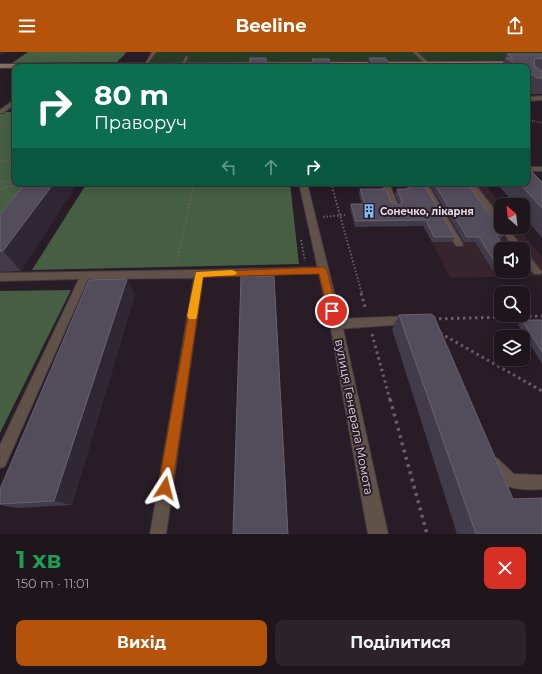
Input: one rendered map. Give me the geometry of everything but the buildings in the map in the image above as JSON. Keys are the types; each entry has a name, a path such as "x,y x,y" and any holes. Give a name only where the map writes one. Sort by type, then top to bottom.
{"street":[{"path":"452,64 542,62"},
{"name":"вулиця Генерала Момота","path":"304,186 336,324 378,534"}],"lane":[{"path":"146,64 154,52"},
{"path":"415,52 427,64"},
{"path":"183,64 186,57"},
{"path":"530,98 542,98"},
{"path":"0,112 12,103"},
{"path":"0,112 8,112"},
{"path":"530,169 542,168"},
{"path":"386,186 395,207"},
{"path":"425,186 459,244"},
{"path":"472,186 494,215"},
{"path":"530,263 537,272"},
{"path":"0,277 174,275 323,270"},
{"path":"158,534 199,274"},
{"path":"0,461 85,276"},
{"path":"336,324 420,320 428,324 434,330"},
{"path":"487,450 493,464 504,477 515,483 542,482"}],"path":[{"path":"530,120 542,123"},
{"path":"0,123 12,121"},
{"path":"0,160 12,162"},
{"path":"0,182 12,180"},
{"path":"0,189 12,186"},
{"path":"174,275 193,186"},
{"path":"332,186 366,312"},
{"path":"420,320 542,316"},
{"path":"371,330 427,534"},
{"path":"434,330 542,391"}],"shaded area":[{"path":"404,186 486,186 496,198 494,198 494,234 524,234 530,242 494,242 494,277 450,278"},
{"path":"530,242 542,257 542,276 530,276"}],"green space":[{"path":"28,52 126,53 117,62 12,63"},
{"path":"154,52 542,52 542,60 146,63"},
{"path":"0,112 12,112 12,186 34,186 0,229"},
{"path":"85,186 290,186 299,264 32,270"},
{"path":"71,290 0,433 0,291"}],"slow traffic":[{"path":"192,316 199,274 232,273"}],"place":[{"name":"Сонечко, лікарня","path":"369,211"}],"route":[{"path":"165,488 199,274 323,270 332,311"}]}
